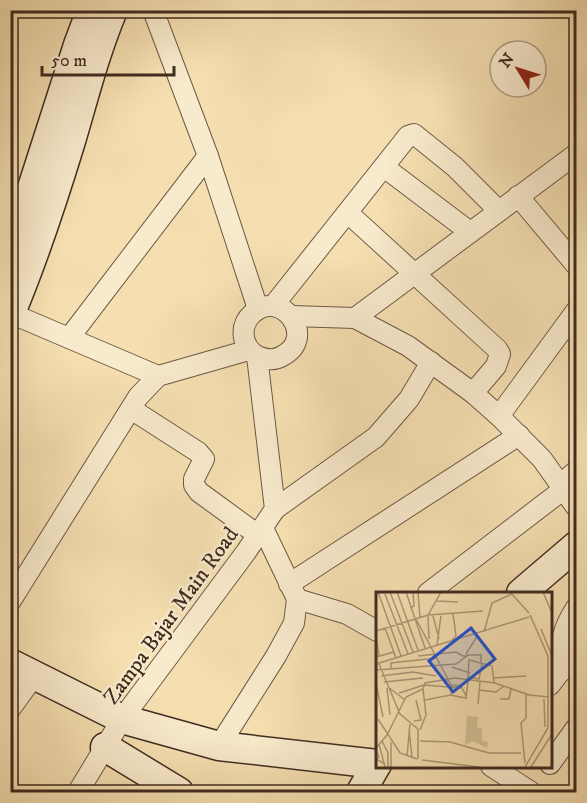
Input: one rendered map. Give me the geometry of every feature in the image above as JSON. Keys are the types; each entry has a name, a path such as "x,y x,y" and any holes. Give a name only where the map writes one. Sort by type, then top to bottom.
{"street":[{"path":"10,256 91,10"},
{"path":"113,10 96,51 71,141 34,257 11,314 158,376"},
{"path":"153,10 266,307"},
{"path":"275,510 253,353 243,334 244,325 249,317 266,307 348,213 408,136 414,134 455,166 499,211"},
{"path":"355,318 576,154"},
{"path":"69,338 208,156"},
{"path":"384,167 470,232"},
{"path":"518,196 576,265"},
{"path":"348,213 500,354 496,366 473,393"},
{"path":"10,602 138,397 158,376 253,353 272,360 288,353 297,338 292,316 282,308 266,307"},
{"path":"499,416 576,311"},
{"path":"292,316 355,318 408,346 473,393 519,435 542,459 576,507"},
{"name":"Zampa Bajar Main Road","path":"78,792 122,719 275,510 376,437 409,399 431,362"},
{"path":"131,409 198,452 204,459 194,479 194,485 199,492 260,532 293,591 294,623 276,656 219,746"},
{"path":"293,591 519,435"},
{"path":"429,592 562,487 576,471"},
{"path":"521,592 576,546"},
{"path":"293,591 347,614 376,630"},
{"path":"554,679 561,635 576,608"},
{"path":"554,679 576,660"},
{"path":"10,709 22,670 122,719 219,746 376,764"},
{"path":"551,762 576,728"},
{"path":"105,747 179,792"},
{"path":"361,792 376,766"},
{"path":"494,767 530,792 548,767"}]}
